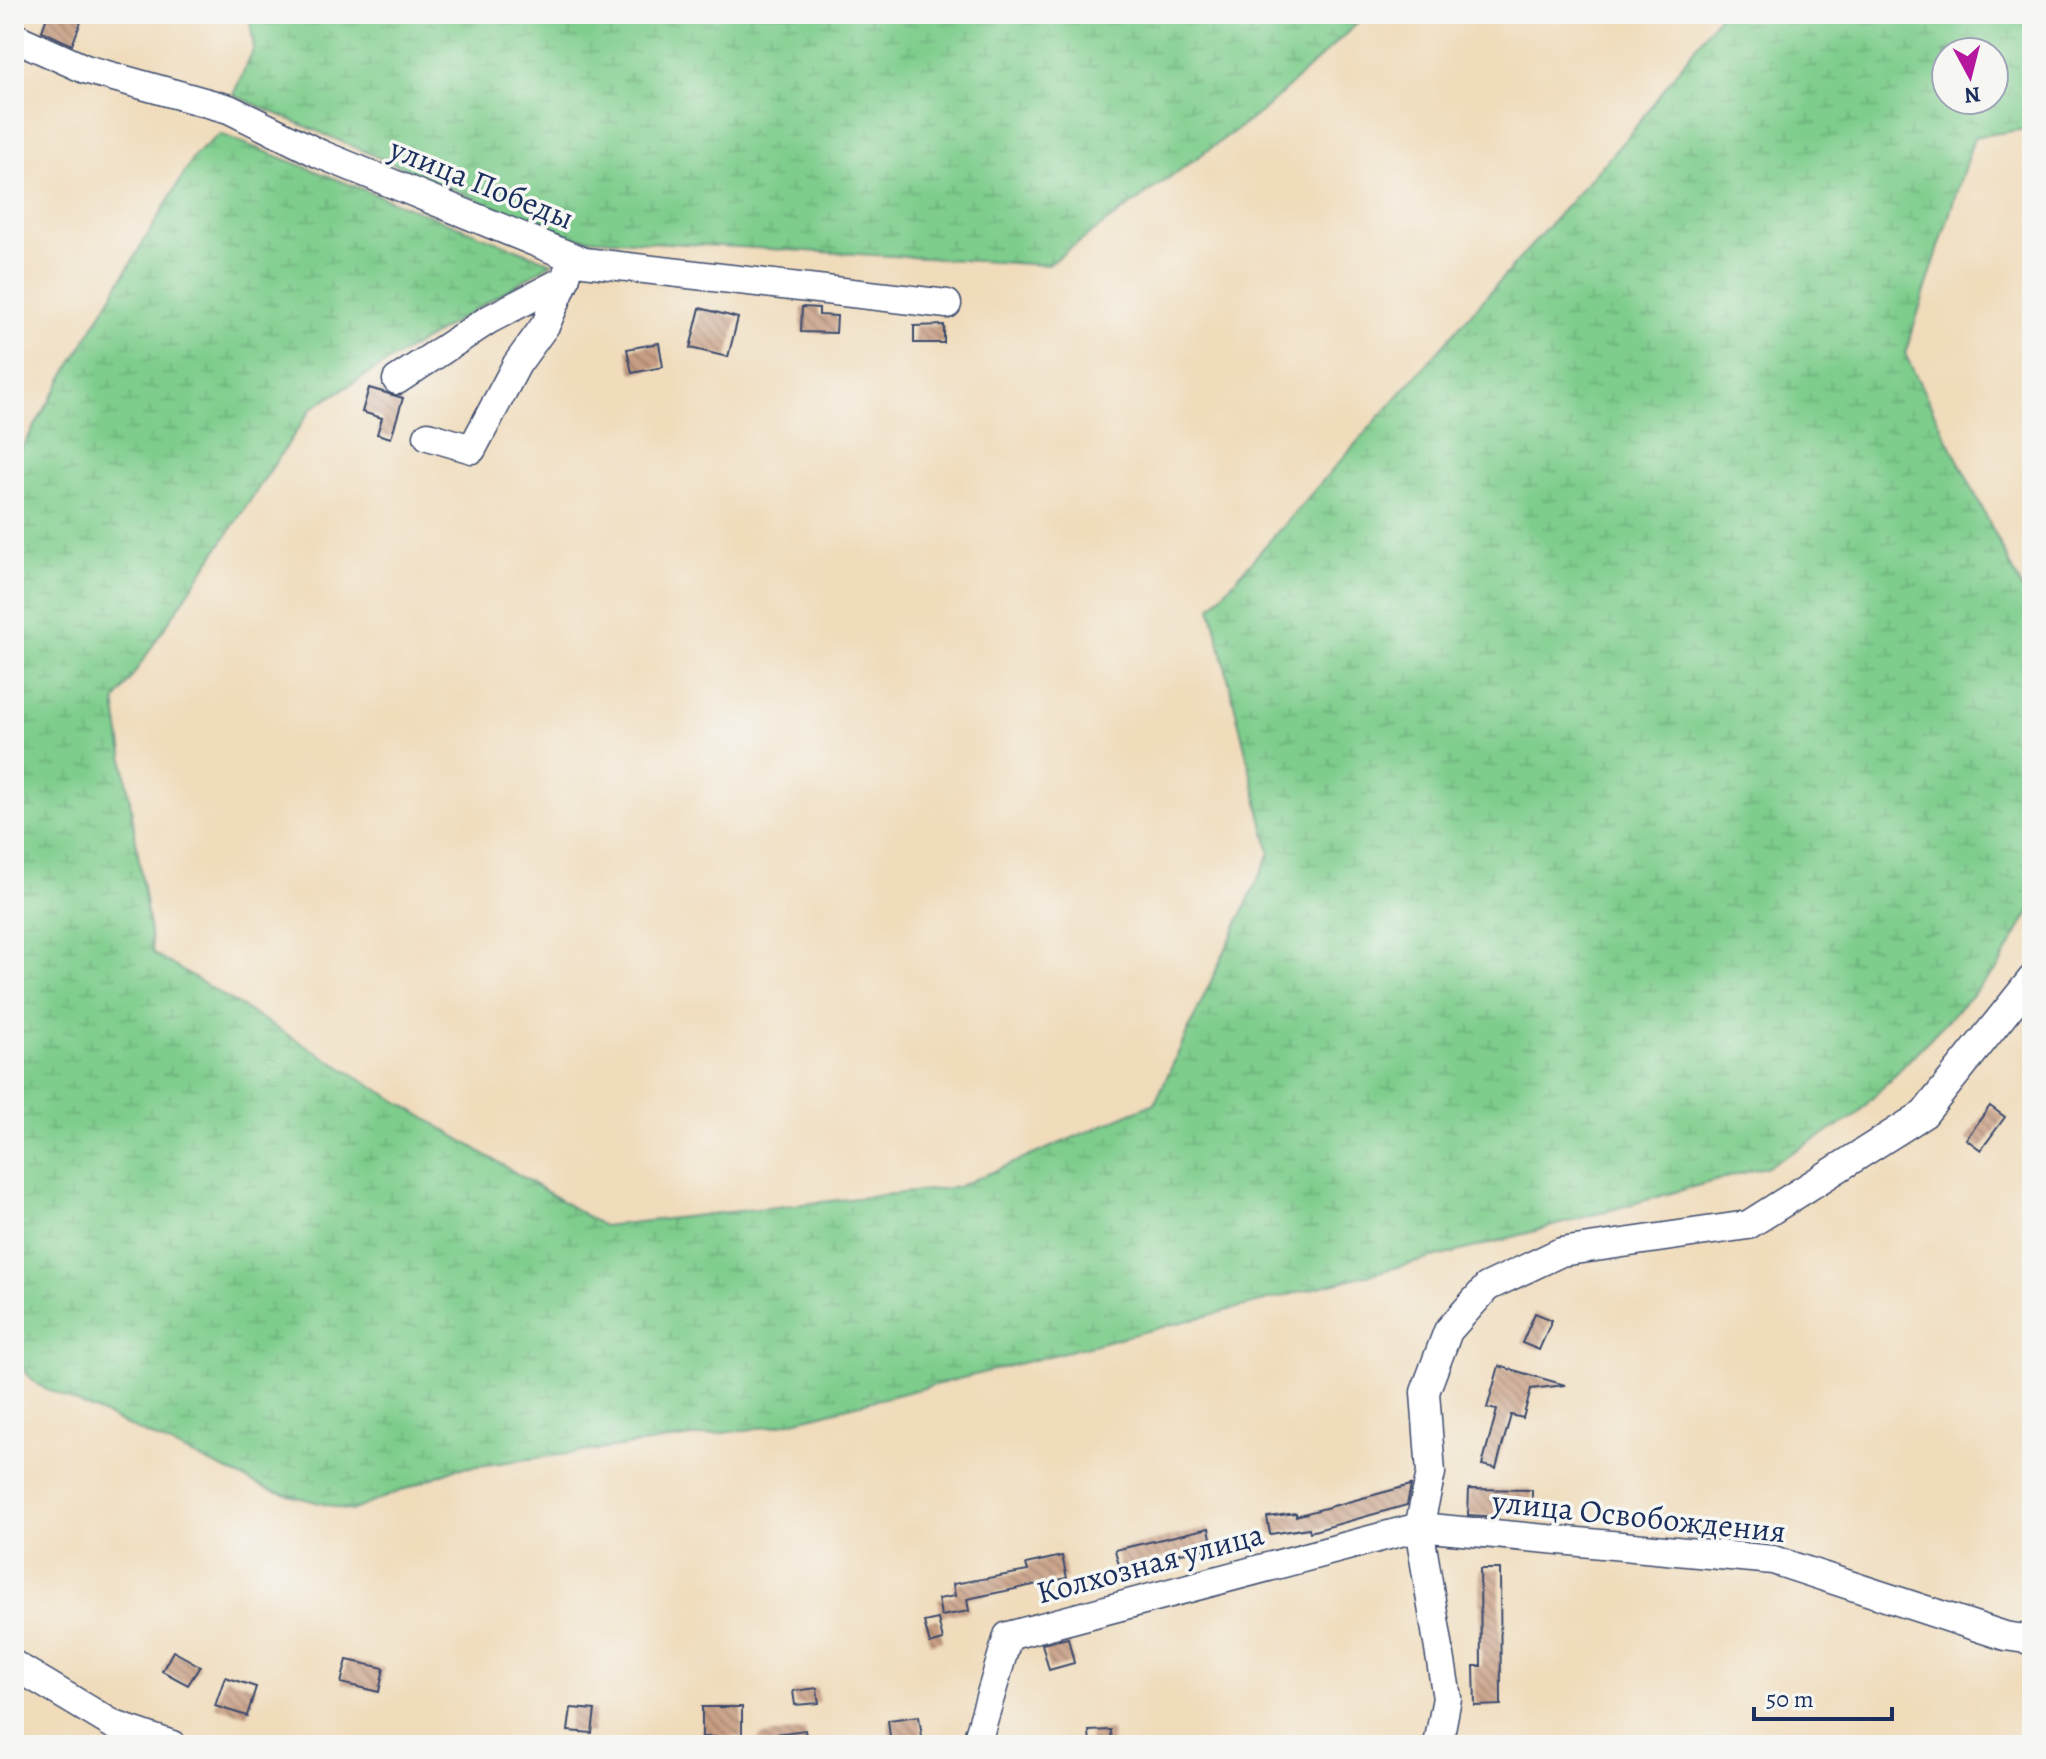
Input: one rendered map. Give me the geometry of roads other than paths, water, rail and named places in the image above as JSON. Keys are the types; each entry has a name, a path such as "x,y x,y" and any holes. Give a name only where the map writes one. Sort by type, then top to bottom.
{"street":[{"name":"улица Победы","path":"14,37 85,69 229,109 569,269 947,304"},
{"path":"397,380 569,269"},
{"path":"428,436 472,449 517,364 546,324 569,269"},
{"path":"1438,1745 1447,1698 1419,1527 1431,1473 1425,1392 1448,1331 1487,1287 1561,1252 1748,1225 1924,1114 2032,979"},
{"name":"улица Освобождения","path":"1419,1527 1773,1560 2005,1636 2032,1640"},
{"name":"Колхозная улица","path":"976,1745 1008,1636 1419,1527"},
{"path":"14,1665 114,1725 172,1745"}]}
